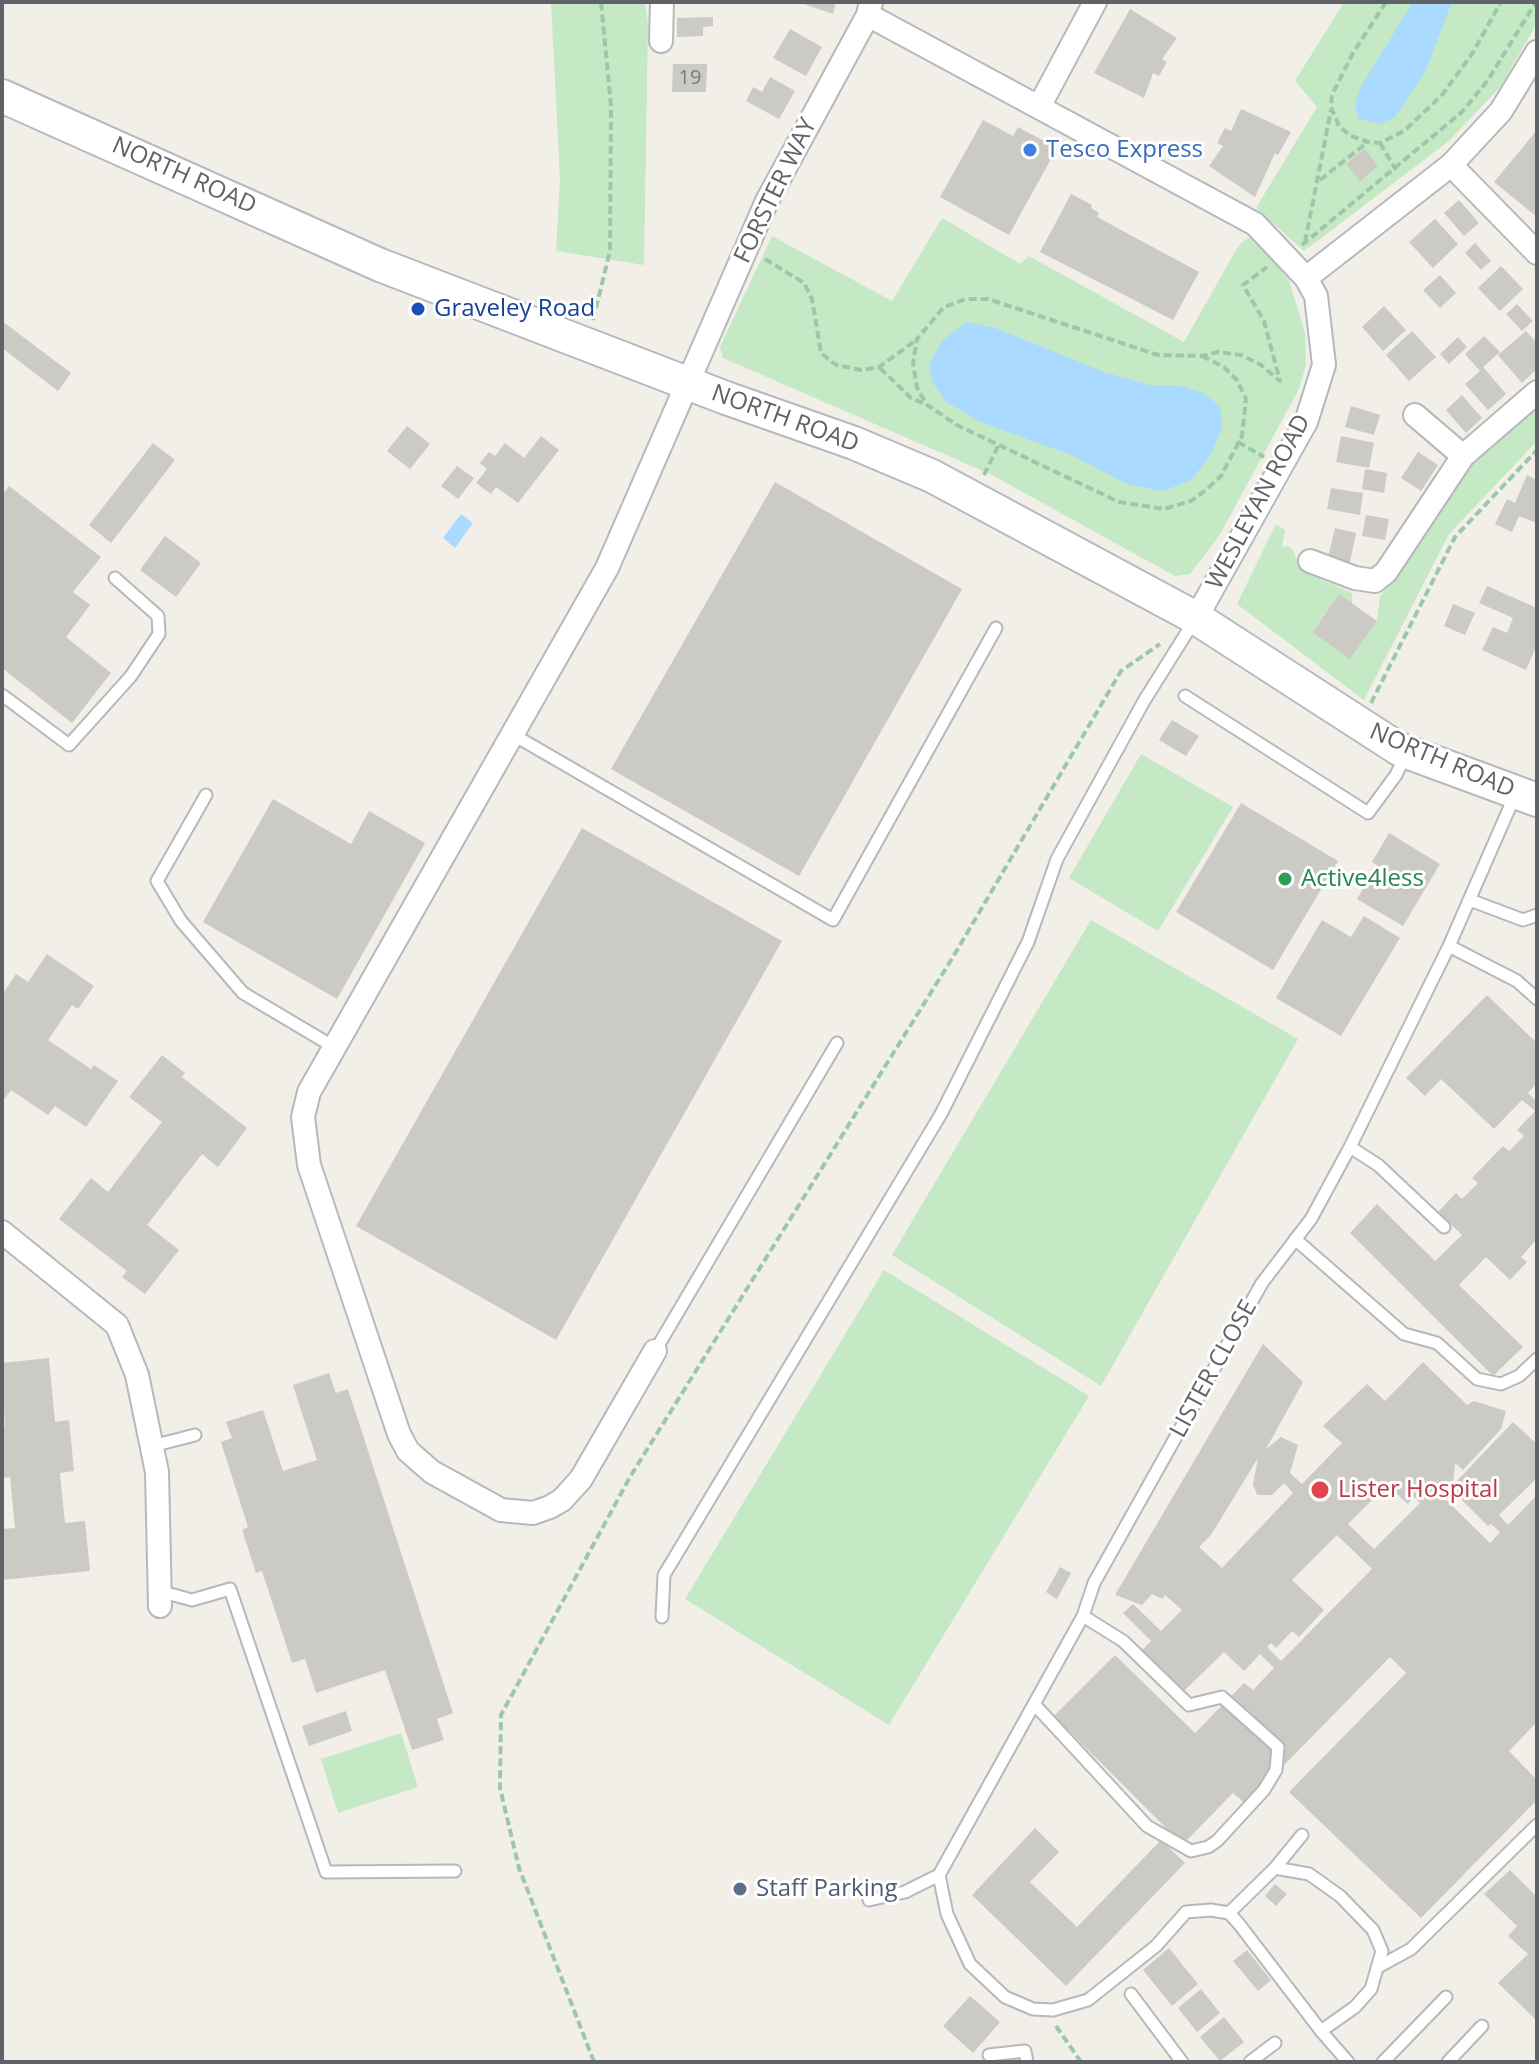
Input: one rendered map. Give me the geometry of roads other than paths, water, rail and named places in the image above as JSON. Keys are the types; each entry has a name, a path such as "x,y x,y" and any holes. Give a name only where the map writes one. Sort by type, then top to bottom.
{"main road":[{"name":"NORTH ROAD","path":"2,96 380,265 686,383 854,443 973,496 1196,618 1359,726 1407,752 1526,796"}],"street":[{"path":"661,41 662,2"},
{"path":"1040,105 1095,2"},
{"name":"WESLEYAN ROAD","path":"870,9 1255,224 1306,278 1316,296 1324,365 1306,422 1196,618"},
{"name":"FORSTER WAY","path":"655,1351 581,1479 562,1500 550,1507 533,1513 501,1510 419,1462 399,1434 304,1142 303,1117 309,1092 607,568 767,201 870,9"},
{"path":"1306,278 1451,165 1501,111 1537,52"},
{"path":"1451,165 1537,253"},
{"path":"1310,561 1355,578 1375,581 1386,572 1463,456 1537,392"},
{"path":"1415,415 1463,456"},
{"path":"2,1232 117,1325 137,1375 157,1472 160,1598"}],"lane":[{"path":"2,695 69,745 131,676 159,634 158,616 115,578"},
{"path":"662,1617 664,1575 941,1114 1028,942 1057,859 1144,701 1196,618"},
{"path":"512,734 833,920 996,628"},
{"path":"1185,696 1368,813 1396,775 1407,752"},
{"path":"206,795 157,881 181,921 243,993 334,1047"},
{"name":"LISTER CLOSE","path":"939,1875 1083,1616 1094,1583 1262,1283 1311,1219 1350,1147 1470,900 1526,796"},
{"path":"1470,900 1514,918 1523,920 1537,915"},
{"path":"1449,946 1517,981 1537,999"},
{"path":"655,1351 837,1043"},
{"path":"1350,1147 1378,1165 1444,1227"},
{"path":"1295,1239 1404,1334 1437,1343 1477,1379 1494,1384 1509,1381 1537,1359"},
{"path":"152,1446 195,1435"},
{"path":"160,1598 192,1600 230,1589 326,1872 455,1871"},
{"path":"1034,1704 1147,1826 1191,1851 1217,1841 1264,1790 1276,1770 1278,1747 1222,1697 1189,1705 1123,1641 1083,1616"},
{"path":"1380,1966 1411,1949 1537,1825"},
{"path":"869,1900 905,1892 939,1875 947,1914 970,1964 1005,1997 1033,2009 1053,2010 1088,2000 1156,1946 1186,1912 1229,1913 1275,1868 1302,1835"},
{"path":"1275,1868 1298,1869 1340,1896 1373,1930 1382,1951 1371,1989 1355,2007 1321,2031"},
{"path":"1229,1913 1348,2062"},
{"path":"1131,1994 1182,2062"},
{"path":"1383,2062 1446,1997"},
{"path":"1448,2062 1482,2026"},
{"path":"1250,2062 1275,2043"},
{"path":"989,2055 1025,2051 1027,2062"}],"water":[{"path":"1413,2 1452,2 1425,72 1395,117 1380,124 1358,119 1355,105 1360,88"},
{"path":"967,322 995,328 1104,372 1149,385 1180,386 1203,393 1220,406 1222,429 1210,456 1191,480 1163,491 1129,485 1071,455 981,422 946,402 933,383 929,364 943,340"},
{"path":"461,514 473,523 455,548 443,538"}],"place":[{"name":"Tesco Express","path":"1030,150"},
{"name":"Graveley Road","path":"418,309"},
{"name":"Active4less","path":"1285,879"},
{"name":"Lister Hospital","path":"1320,1490"},
{"name":"Staff Parking","path":"740,1889"}]}
